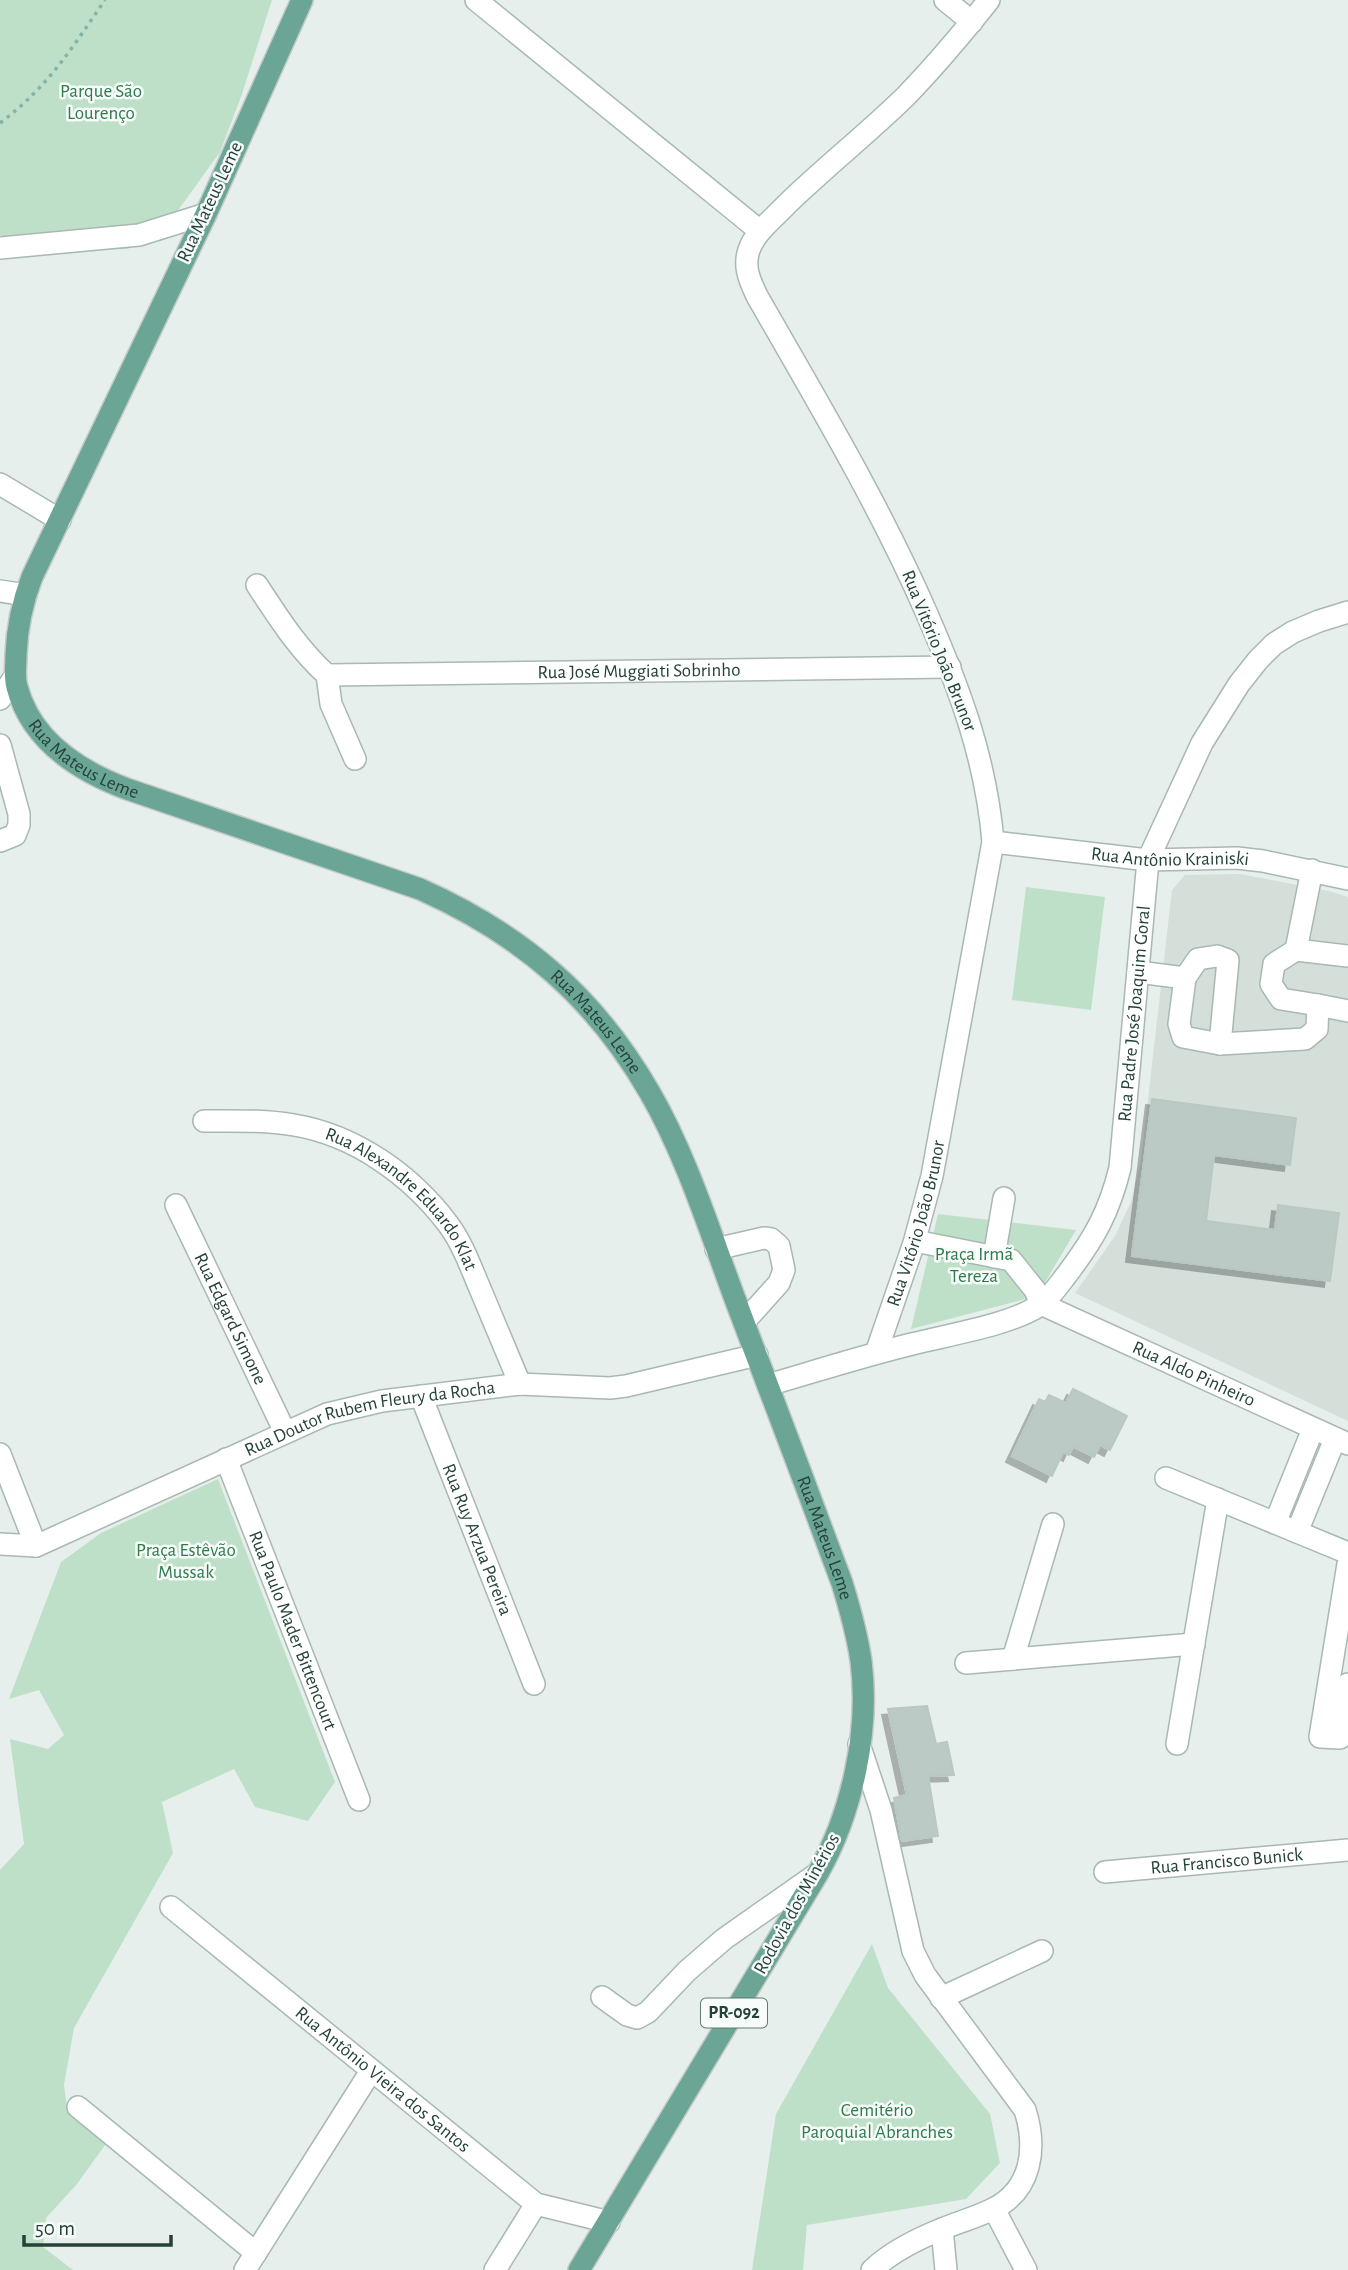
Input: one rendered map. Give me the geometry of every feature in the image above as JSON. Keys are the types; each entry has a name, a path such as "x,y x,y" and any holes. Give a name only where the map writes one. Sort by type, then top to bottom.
{"main road":[{"name":"Rua Mateus Leme","path":"302,0 206,214 26,595 17,636 15,676 20,695 32,721 47,740 83,770 127,789 420,889 472,914 503,932 541,961 573,990 600,1020 651,1094 681,1159 842,1583 855,1625 861,1665 859,1744"},
{"name":"Rodovia dos Minérios","path":"579,2270 831,1850 853,1785 859,1744"}],"street":[{"path":"476,0 760,231"},
{"path":"945,0 972,22"},
{"name":"Rua Vitório João Brunor","path":"876,1353 915,1241 932,1176 993,842 990,811 972,727 950,667 883,520 749,280 746,263 749,248 760,231 903,98 989,0"},
{"path":"0,248 139,235 206,214"},
{"path":"0,484 60,520"},
{"path":"257,585 296,643 327,675 331,704 355,759"},
{"path":"0,591 26,595"},
{"name":"Rua Padre José Joaquim Goral","path":"876,1353 987,1325 1041,1304 1060,1284 1099,1229 1112,1199 1120,1168 1148,860 1198,752 1221,710 1245,676 1274,643 1310,625 1348,612"},
{"name":"Rua José Muggiati Sobrinho","path":"327,675 950,667"},
{"path":"0,699 15,676"},
{"path":"0,745 19,814 19,825 7,838"},
{"name":"Rua Antônio Krainiski","path":"993,842 1148,860 1237,858 1312,870 1348,879"},
{"path":"1296,950 1312,870"},
{"path":"1348,956 1296,950 1274,964 1271,984 1281,999 1348,1011"},
{"path":"1220,1045 1228,960 1217,956 1198,959 1185,978 1179,1024 1183,1037 1220,1045 1305,1039 1317,1030 1318,1005"},
{"path":"1138,972 1185,978"},
{"name":"Rua Alexandre Eduardo Klat","path":"204,1121 265,1121 325,1133 381,1160 405,1178 449,1225 465,1252 520,1384"},
{"path":"994,1257 1004,1198"},
{"name":"Rua Edgard Simone","path":"177,1205 285,1432"},
{"path":"716,1250 764,1238 771,1238 779,1246 784,1270 779,1283 744,1322"},
{"path":"915,1241 1011,1260 1035,1290 1041,1304"},
{"name":"Rua Aldo Pinheiro","path":"1041,1304 1342,1442"},
{"path":"768,1385 876,1353"},
{"name":"Rua Doutor Rubem Fleury da Rocha","path":"0,1544 36,1546 285,1432 327,1414 354,1407 520,1384 610,1388 626,1386 757,1355"},
{"name":"Rua Ruy Arzua Pereira","path":"421,1396 534,1684"},
{"path":"1275,1523 1313,1429"},
{"path":"1297,1532 1342,1442"},
{"path":"0,1454 36,1546"},
{"name":"Rua Paulo Mader Bittencourt","path":"226,1459 359,1800"},
{"path":"1166,1478 1348,1553"},
{"path":"1177,1744 1218,1499"},
{"path":"1013,1659 1052,1524"},
{"path":"1348,1564 1320,1737 1340,1738 1348,1684"},
{"path":"966,1663 1194,1644"},
{"name":"Rua Mateus Leme","path":"859,1744 881,1810 913,1951 941,1998 1026,2110 1033,2149 1028,2169 1018,2189 994,2209 942,2229 886,2257 872,2270"},
{"name":"Rua Francisco Bunick","path":"1105,1872 1348,1850"},
{"path":"602,1997 627,2015 637,2018 648,2012 687,1971 724,1939 818,1874"},
{"name":"Rua Antônio Vieira dos Santos","path":"171,1907 536,2204 609,2222"},
{"path":"941,1998 1042,1951"},
{"path":"78,2107 251,2261 370,2071"},
{"path":"495,2270 536,2204"},
{"path":"994,2209 1026,2270"},
{"path":"942,2229 946,2270"}],"path":[{"path":"0,123 23,105 57,70 105,0"}],"shaded area":[{"path":"1240,874 1348,897 1348,1421 1075,1293 1115,1236 1131,1202 1141,1160 1172,890 1185,875"}],"green space":[{"name":"Parque São Lourenço","path":"0,0 272,0 220,152 155,238 127,249 31,251 0,235"},
{"path":"1026,887 1105,897 1091,1010 1012,1000"},
{"name":"Praça Irmã Tereza","path":"938,1214 1076,1230 1037,1296 911,1329"},
{"name":"Praça Estêvão Mussak","path":"218,1479 335,1782 308,1821 255,1807 234,1769 162,1802 173,1853 74,2028 64,2085 67,2108 108,2141 77,2184 46,2218 43,2247 73,2270 0,2270 0,1870 24,1844 10,1739 48,1749 64,1735 39,1690 9,1699 61,1562 101,1533"},
{"name":"Cemitério Paroquial Abranches","path":"872,1944 888,1988 990,2114 1000,2163 966,2199 807,2225 803,2270 752,2270 776,2114"}],"building":[{"path":"1152,1099 1296,1118 1290,1165 1214,1155 1206,1221 1275,1230 1278,1205 1339,1213 1330,1281 1132,1256"},
{"path":"1073,1389 1127,1416 1110,1450 1100,1445 1094,1457 1073,1446 1069,1455 1063,1452 1052,1476 1012,1456 1039,1399 1045,1402 1049,1395 1066,1403"},
{"path":"927,1706 936,1744 947,1742 954,1775 928,1776 938,1836 902,1841 894,1798 907,1795 888,1709"}]}
